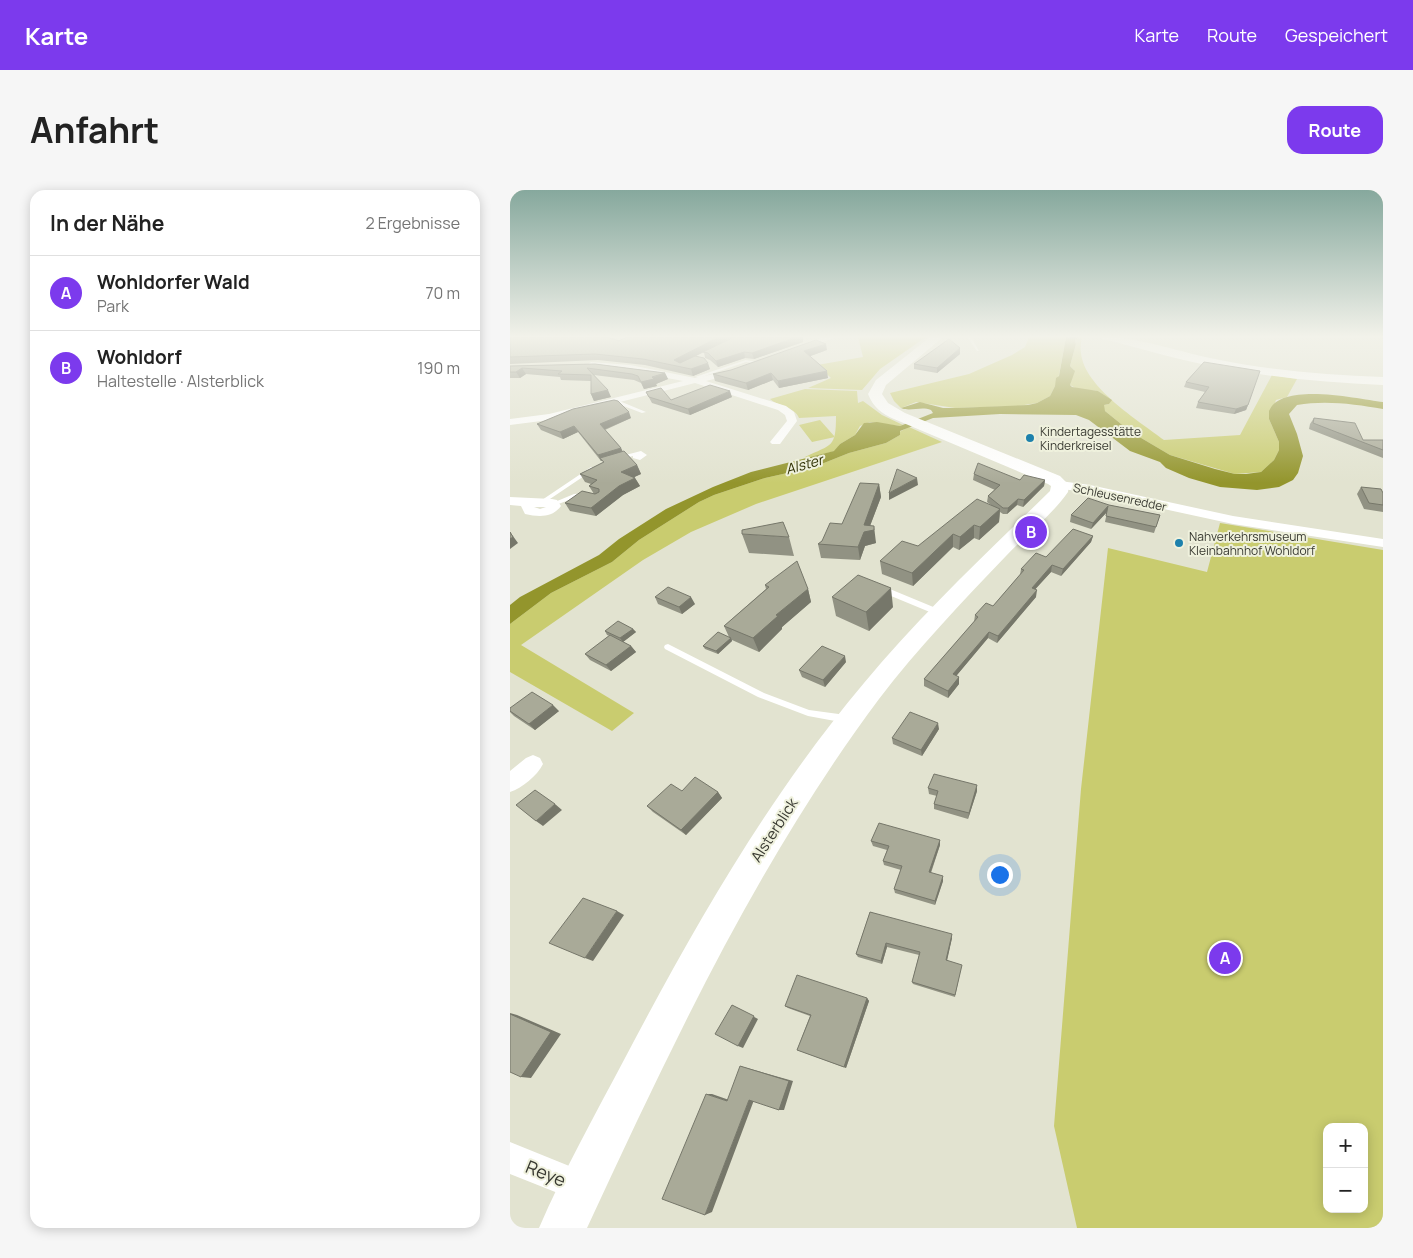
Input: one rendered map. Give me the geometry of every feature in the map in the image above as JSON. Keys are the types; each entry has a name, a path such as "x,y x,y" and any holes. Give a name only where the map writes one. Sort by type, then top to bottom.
{"street":[{"path":"510,422 550,417 673,385"},
{"path":"715,385 787,411 792,416 792,421 776,442"},
{"name":"Schleusenredder","path":"879,385 875,394 876,399 890,412 1049,478 1060,486 1090,489 1233,520 1383,543"},
{"name":"Alsterblick","path":"563,1228 695,962 781,819 849,720 891,667 940,613 1059,492 1060,486"},
{"path":"510,501 526,503 530,511 539,514 549,512 555,506 547,503"},
{"path":"510,783 533,764"},
{"name":"Reye","path":"510,1158 583,1188"}],"lane":[{"path":"615,401 644,412"},
{"path":"611,460 636,455"},
{"path":"547,503 599,464"},
{"path":"547,503 576,495 592,496"},
{"path":"875,586 940,613"},
{"path":"668,647 761,695 808,713 849,720"}],"green space":[{"path":"814,385 866,385 862,390 808,388"},
{"path":"921,385 1055,385 1050,396 1037,403 1018,406 955,408 916,402 901,408 894,401 890,393"},
{"path":"1071,385 1098,385 1114,402 1164,440 1240,435 1266,385 1293,385 1287,397 1276,400 1269,419 1279,442 1279,450 1274,460 1261,472 1235,474 1170,455 1131,432 1105,411 1104,405 1109,404 1111,400 1098,391 1077,389"},
{"path":"805,389 857,391 858,403 863,401 882,415 903,425 870,422 860,426 855,435 840,444 835,451 807,458 805,457 831,444 835,434 836,416 799,418 794,411 770,399"},
{"path":"820,420 835,437 812,442 799,425"},
{"path":"909,427 942,442 756,504 691,532 643,560 521,645 634,713 612,731 510,672 510,624 551,593 612,562 639,540 699,502 765,478 814,467 849,453 886,443 900,435 899,432"},
{"path":"1220,523 1383,550 1383,1228 1077,1228 1054,1126 1081,789 1108,548 1207,572"}],"water":[{"name":"Alster","path":"1070,385 1098,391 1112,400 1109,404 1104,405 1105,411 1131,432 1170,455 1235,474 1261,472 1274,460 1279,450 1279,442 1269,419 1269,411 1276,402 1288,397 1304,394 1321,394 1383,402 1383,409 1340,403 1297,405 1289,414 1303,456 1298,473 1293,480 1279,487 1257,490 1220,487 1189,478 1166,468 1160,462 1130,451 1089,420 1076,415 1000,414 933,418 900,431 900,435 886,443 849,453 814,467 765,478 699,502 639,540 612,562 551,593 510,624 510,605 520,597 599,555 619,539 666,509 713,487 751,472 834,451 840,444 855,435 864,423 877,422 900,426 933,413 927,409 901,408 920,402 943,408 1028,405 1037,403 1050,396 1055,386"}],"building":[{"path":"591,385 604,385 608,390 591,394"},
{"path":"709,385 730,391 688,409 649,397 646,392 661,388 671,400"},
{"path":"1202,385 1255,385 1248,405 1236,409 1198,402 1209,387"},
{"path":"614,400 618,401 629,412 600,424 621,448 598,455 574,426 560,432 537,424 573,409"},
{"path":"1314,418 1355,423 1363,440 1383,440 1383,450 1313,423"},
{"path":"624,451 637,465 621,472 635,478 619,486 591,508 565,503 582,491 595,494 599,492 599,489 589,486 597,480 580,474 604,462 600,458"},
{"path":"978,463 1020,480 1024,475 1045,480 1024,500 1018,499 1008,508 1003,508 988,496 1000,485 974,474"},
{"path":"897,469 917,478 889,493"},
{"path":"860,483 879,484 864,525 874,526 874,530 864,532 858,547 818,544 822,541 830,523 842,524"},
{"path":"1361,487 1381,489 1383,505 1369,503"},
{"path":"1088,498 1109,505 1160,515 1156,527 1106,516 1108,506 1093,523 1071,515"},
{"path":"977,499 1000,509 980,527 974,525 960,537 953,534 912,573 880,561 902,541 918,546"},
{"path":"783,522 789,537 742,534 742,530"},
{"path":"1073,529 1093,536 1063,569 1052,565 1032,588 1037,590 998,636 989,632 953,674 959,677 948,691 924,679 978,617 975,615 986,603 993,606 1024,570 1021,569 1036,553 1046,557"},
{"path":"797,561 808,589 776,615 778,616 753,638 724,626 769,587 765,585"},
{"path":"858,575 891,588 866,612 832,597"},
{"path":"668,587 691,597 679,607 655,597"},
{"path":"618,621 633,629 620,638 605,631"},
{"path":"718,632 731,638 716,651 703,646"},
{"path":"610,635 631,646 606,665 585,654"},
{"path":"822,646 845,656 823,680 799,670"},
{"path":"532,692 553,705 529,724 510,711 510,708"},
{"path":"910,712 938,723 921,750 892,738"},
{"path":"934,774 977,785 969,813 934,804 938,791 928,788"},
{"path":"695,777 718,792 681,830 647,806 671,784 682,791"},
{"path":"535,790 555,804 536,821 516,805"},
{"path":"879,823 940,840 929,872 943,876 935,901 894,889 902,866 883,861 889,846 871,841"},
{"path":"583,898 617,911 585,958 549,943"},
{"path":"870,912 952,934 946,960 962,965 955,995 912,982 920,952 886,943 881,961 856,954"},
{"path":"797,975 867,998 844,1067 797,1050 811,1015 785,1006"},
{"path":"732,1005 754,1016 738,1046 715,1034"},
{"path":"510,1014 551,1032 521,1077 510,1072"},
{"path":"740,1066 789,1081 779,1110 749,1100 705,1215 662,1199 706,1094 727,1101"}],"place":[{"name":"Kindertagesstätte Kinderkreisel","path":"1030,438"},
{"name":"Wohldorf","path":"1031,532"},
{"name":"Nahverkehrsmuseum Kleinbahnhof Wohldorf","path":"1179,543"},
{"name":"Wohldorfer Wald","path":"1225,958"}]}
